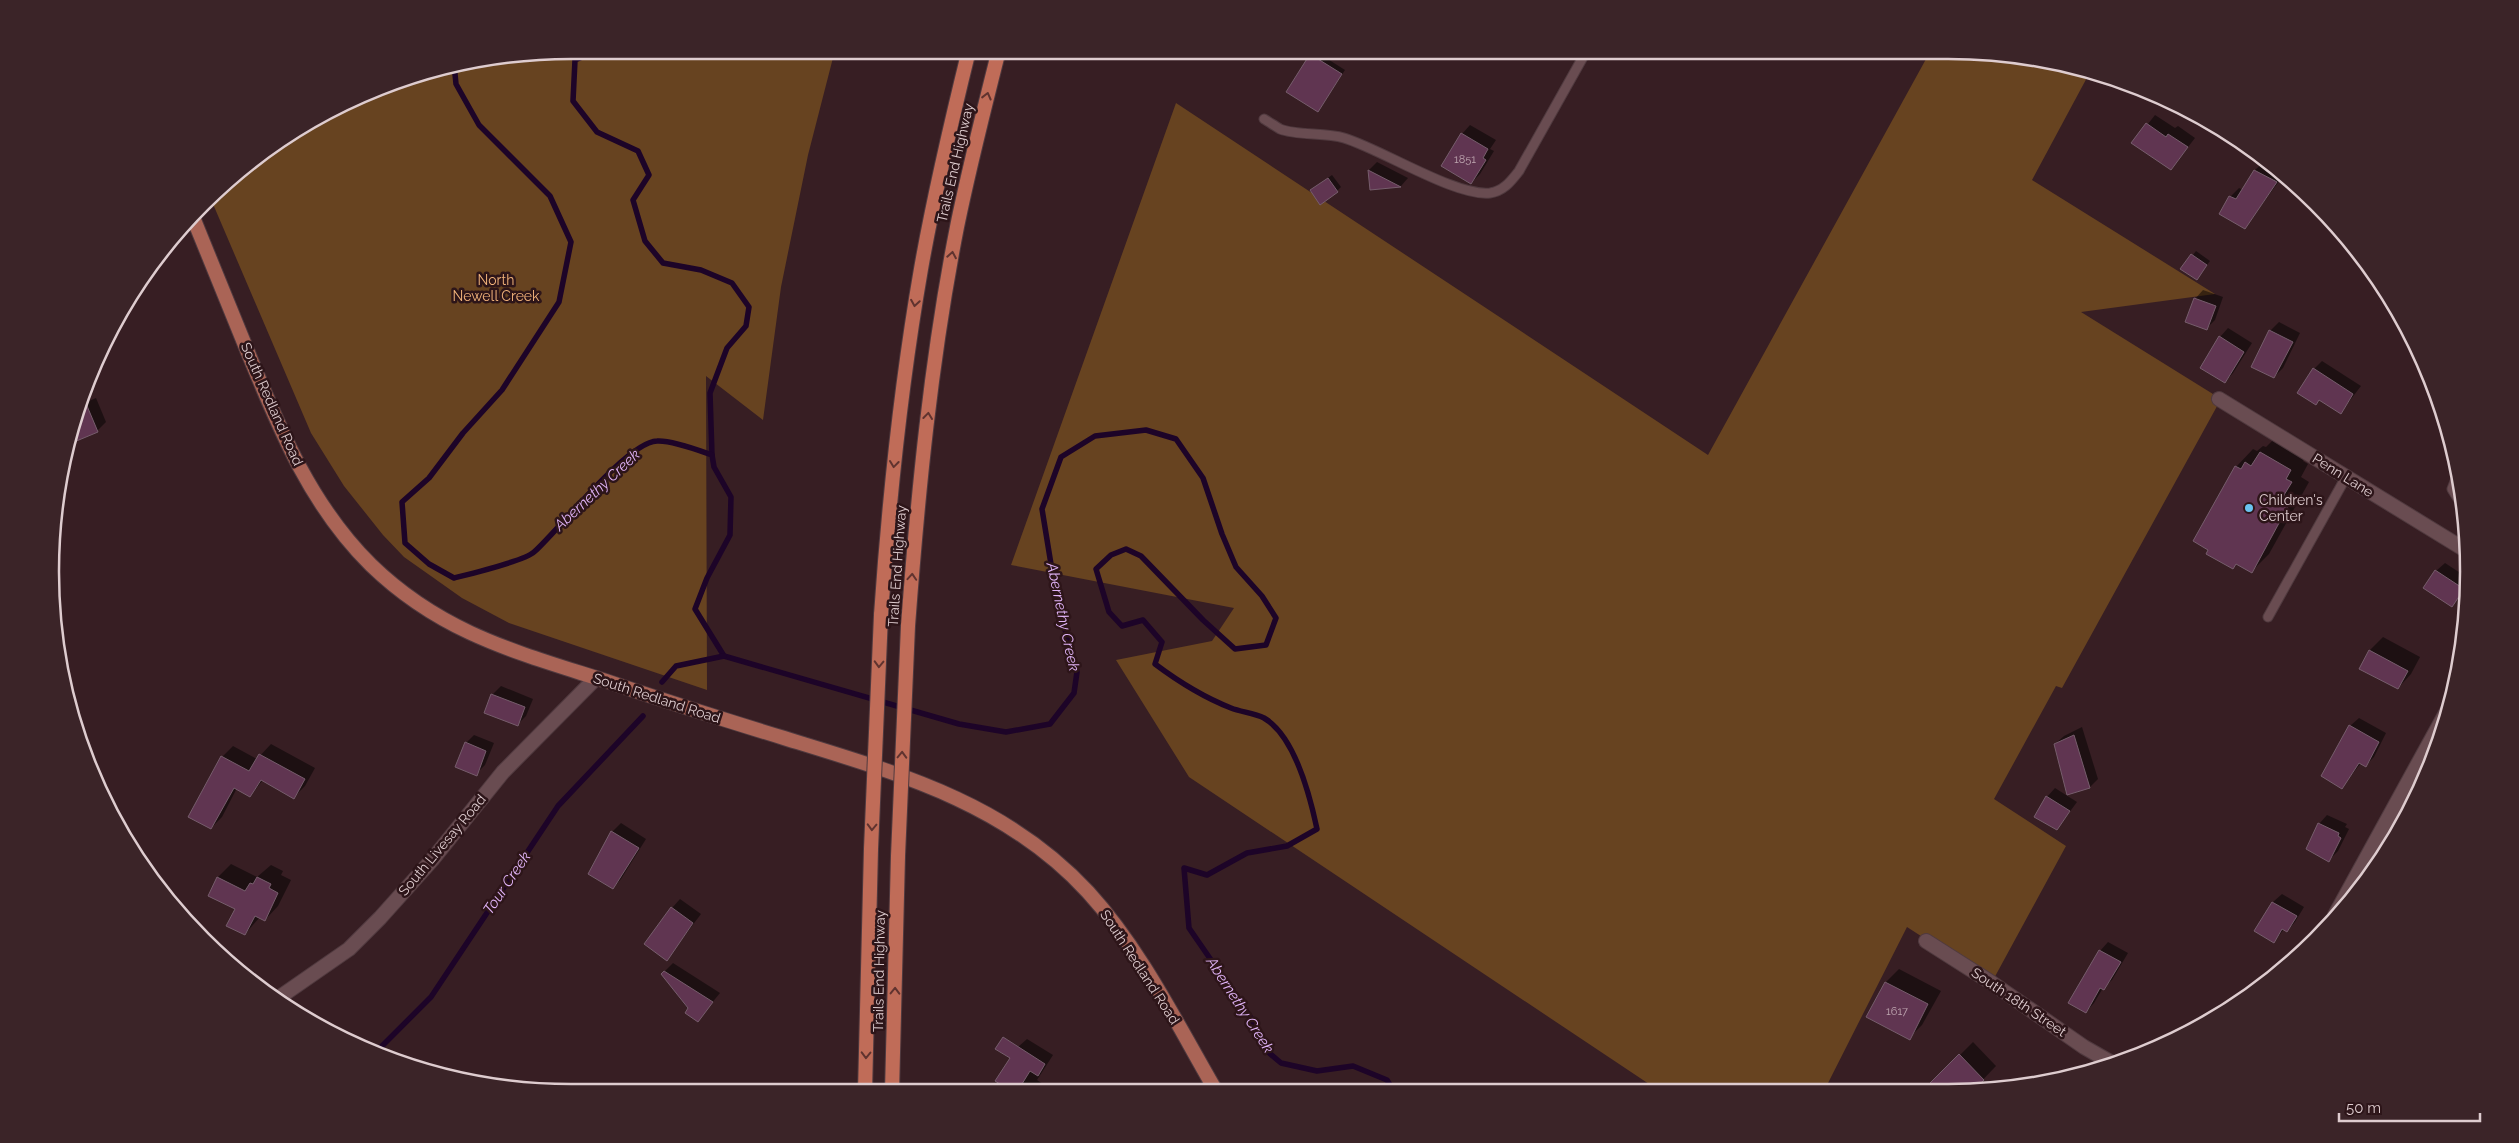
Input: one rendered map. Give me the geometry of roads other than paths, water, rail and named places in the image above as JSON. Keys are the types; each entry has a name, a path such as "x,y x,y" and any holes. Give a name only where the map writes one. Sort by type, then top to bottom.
{"highway":[{"name":"Trails End Highway","path":"865,1084 871,848 881,616 889,499 912,325 948,134 967,59"},
{"name":"Trails End Highway","path":"892,1084 898,856 908,626 918,499 945,297 971,161 996,59"}],"main road":[{"name":"South Redland Road","path":"195,223 291,453 316,497 350,543 392,584 417,603 478,638 532,659 916,781 966,802 1010,826 1060,864 1108,916 1147,974 1212,1084"}],"street":[{"name":"Penn Lane","path":"2219,398 2459,546"},
{"name":"South Livesay Road","path":"283,995 336,959 368,930 432,860 509,766 596,678"},
{"path":"2353,886 2412,787"},
{"name":"South 18th Street","path":"1926,941 1992,983 2084,1048 2105,1059"}],"lane":[{"path":"1264,119 1281,130 1337,136 1365,144 1447,183 1467,190 1490,193 1506,187 1519,171 1582,59"},
{"path":"2268,617 2346,477"}],"waterway":[{"path":"577,59 575,60 573,101 597,132 638,151 649,175 633,200 645,241 663,263 701,270 732,283 749,307 746,326 727,348 710,393 712,455"},
{"name":"Abernethy Creek","path":"455,73 456,84 479,125 550,196 571,242 559,302 502,390 463,433 429,478 402,502 405,543 429,564 454,578 509,563 534,552 611,471 644,445 663,441 692,448 712,455 714,467 731,497 730,535 707,578 695,609 724,656 959,724 1006,732 1050,724 1074,693 1077,672 1057,601 1042,509 1061,457 1095,436 1146,430 1176,439 1203,478 1222,534 1236,567 1262,596 1276,618 1266,645 1235,649 1203,620 1141,556 1126,549 1111,555 1096,569 1109,612 1122,626 1143,620 1162,642 1155,664 1173,677 1211,699 1235,709 1260,716 1275,727 1293,752 1300,768 1317,829 1287,846 1247,853 1207,875 1184,868 1189,928 1251,1018 1268,1052 1281,1063 1317,1071 1353,1066 1387,1080 1389,1084"},
{"name":"Tour Creek","path":"662,682 676,666 724,656"},
{"name":"Tour Creek","path":"381,1047 431,997 558,806 643,716"}],"place":[{"name":"Children's Center","path":"2249,508"}],"park label":[{"name":"North Newell Creek","path":"496,288"}]}
